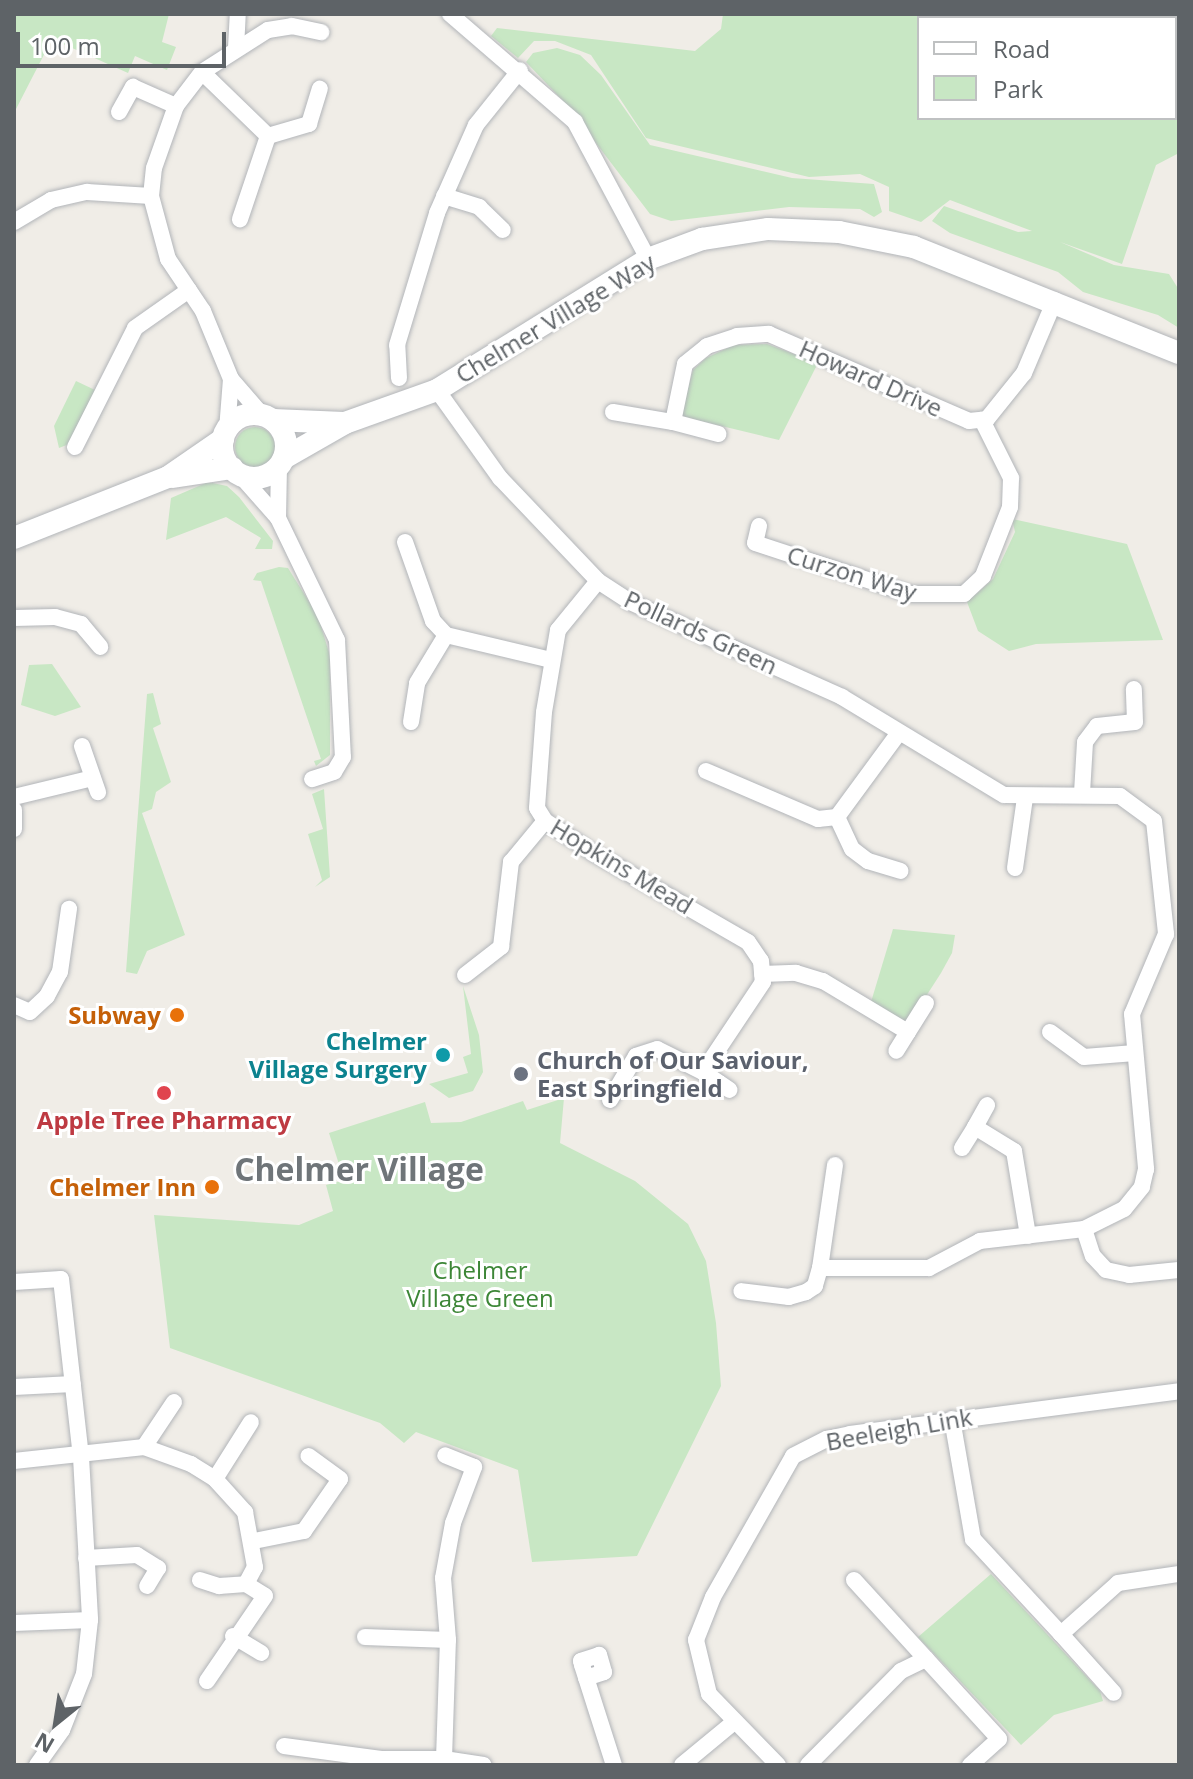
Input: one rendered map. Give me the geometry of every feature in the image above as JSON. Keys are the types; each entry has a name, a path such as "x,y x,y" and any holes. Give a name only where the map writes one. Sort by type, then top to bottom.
{"street":[{"path":"236,48 238,14"},
{"path":"450,14 520,70 575,122 648,259"},
{"path":"278,518 285,437 231,379 189,290 168,259 151,196 161,135 176,106 202,72 268,30 292,26 321,32"},
{"path":"399,378 397,345 444,196 476,125 520,70"},
{"path":"202,72 268,136"},
{"path":"119,112 133,87 176,106"},
{"path":"268,136 309,124 320,89"},
{"path":"240,219 268,136"},
{"path":"14,222 51,200 87,192 151,196"},
{"path":"444,196 479,207 503,230"},
{"name":"Chelmer Village Way","path":"168,477 236,471 261,477 345,423 437,390 648,259 702,239 768,229 839,232 914,247 1055,300 1179,353"},
{"path":"75,447 135,328 189,290"},
{"path":"982,420 1024,373 1055,300"},
{"name":"Howard Drive","path":"673,422 685,364 707,346 737,336 769,334 969,421 982,420"},
{"path":"231,379 225,434 236,471 278,518 332,628 341,668 343,757 334,772 312,779"},
{"name":"Pollards Green","path":"437,390 500,478 598,581 630,602 842,697 989,788 1025,798 1082,793 1120,796 1135,804 1154,821 1162,858 1166,934 1132,1014 1146,1169 1142,1187 1124,1209 1084,1229 980,1241 929,1268 820,1268"},
{"path":"613,412 673,422 718,434"},
{"name":"Chelmer Village Way","path":"14,538 168,477 225,434 243,416 345,423"},
{"name":"Curzon Way","path":"759,526 755,543 910,594 964,594 983,576 1010,507 1011,478 982,420"},
{"path":"405,542 433,621 446,635 551,660"},
{"name":"Hopkins Mead","path":"598,581 558,630 551,660 536,797 545,821 748,942 761,961 762,974"},
{"path":"14,618 55,617 77,623 100,647"},
{"path":"411,722 417,683 446,635"},
{"path":"1082,793 1085,742 1097,726 1135,722 1134,689"},
{"path":"706,771 818,819 837,817 898,734"},
{"path":"14,797 96,785 82,746"},
{"path":"1015,868 1025,798"},
{"path":"14,810 14,829"},
{"path":"837,817 852,849 868,861 900,871"},
{"path":"465,975 501,947 511,862 545,821"},
{"path":"14,1005 30,1012 60,972 69,909"},
{"path":"703,1072 763,982 762,974 796,973 823,981 908,1032"},
{"path":"896,1051 926,1003"},
{"path":"1050,1032 1084,1057 1135,1053"},
{"path":"610,1100 636,1056 657,1049 703,1072 730,1090"},
{"path":"962,1148 987,1105"},
{"path":"975,1127 1014,1151 1028,1236"},
{"path":"741,1291 789,1297 815,1286 835,1165"},
{"path":"1084,1229 1093,1256 1106,1270 1129,1275 1179,1270"},
{"path":"14,1282 61,1279 81,1457 90,1620 84,1674 62,1730 37,1765"},
{"path":"14,1387 73,1384"},
{"name":"Beeleigh Link","path":"778,1765 709,1694 696,1640 782,1469 806,1447 827,1439 952,1419 1179,1391"},
{"path":"144,1447 174,1402"},
{"path":"952,1419 973,1539 1114,1693"},
{"path":"215,1479 251,1422"},
{"path":"14,1461 81,1457 144,1447 191,1464 215,1479 245,1512 254,1541 255,1567 246,1584"},
{"path":"444,1759 448,1640 443,1578 453,1523 474,1467 445,1455"},
{"path":"254,1541 304,1531 340,1479 308,1456"},
{"path":"86,1558 137,1555 158,1568 147,1586"},
{"path":"1061,1634 1118,1583 1179,1574"},
{"path":"200,1580 219,1586 246,1584 265,1596 233,1636 207,1681"},
{"path":"854,1580 999,1739 970,1765"},
{"path":"14,1623 90,1620"},
{"path":"233,1636 261,1653"},
{"path":"365,1637 448,1640"},
{"path":"808,1765 901,1671 926,1659"},
{"path":"586,1678 614,1765"},
{"path":"682,1765 734,1722"},
{"path":"284,1746 380,1762 444,1759 484,1765"}],"green space":[{"path":"14,14 169,14 162,42 176,47 167,70 135,56 128,73 52,39 14,113"},
{"path":"723,14 1179,14 1179,153 1156,165 1122,264 1060,242 1114,265 1169,274 1179,290 1179,328 1158,315 1083,292 1058,272 950,233 932,221 944,206 1018,232 1032,231 950,200 921,222 889,211 889,187 860,174 809,177 646,138 591,55 555,41 534,41 518,58 491,36 497,28 695,51 721,29"},
{"path":"557,48 580,55 601,75 650,145 792,178 874,184 882,212 874,217 860,209 789,207 671,221 650,214 567,105 526,62 533,53"},
{"path":"767,344 818,363 779,440 680,416 693,370 706,358 734,345"},
{"path":"76,381 95,390 69,444 59,448 54,426"},
{"path":"255,427 269,433 275,447 269,461 255,467 241,461 235,447 241,433"},
{"path":"208,482 227,486 239,497 273,541 272,549 255,549 261,538 226,517 166,540 171,498"},
{"path":"1012,519 1127,544 1163,640 1036,644 1009,651 978,631 967,602 993,579 1015,532"},
{"path":"279,567 288,568 318,616 330,656 330,755 316,766 314,761 321,759 261,581 253,580 257,573"},
{"path":"52,664 81,707 55,716 21,705 29,665"},
{"path":"153,693 161,724 153,728 171,782 156,792 152,809 142,813 185,935 147,951 137,974 126,972 147,694"},
{"path":"324,789 330,877 315,887 322,880 308,834 323,829 312,794"},
{"path":"893,929 955,935 952,953 941,973 912,1018 905,1021 871,1002"},
{"path":"463,986 479,1035 483,1072 473,1091 449,1098 429,1084 468,1073 463,1057 471,1054"},
{"name":"Chelmer Village Green","path":"564,1098 560,1143 635,1181 688,1224 706,1261 716,1323 721,1386 637,1556 532,1562 518,1470 416,1432 404,1443 380,1423 170,1348 154,1215 299,1225 333,1211 326,1185 344,1180 329,1133 425,1102 431,1123 461,1122 523,1101 527,1110"},
{"path":"991,1574 1100,1691 1103,1701 1054,1715 1021,1745 918,1637"}],"place":[{"name":"Subway","path":"177,1015"},
{"name":"Chelmer Village Surgery","path":"443,1055"},
{"name":"Church of Our Saviour, East Springfield","path":"521,1074"},
{"name":"Apple Tree Pharmacy","path":"164,1093"},
{"name":"Chelmer Inn","path":"212,1187"}],"district":[{"name":"Chelmer Village","path":"359,1169"}]}
